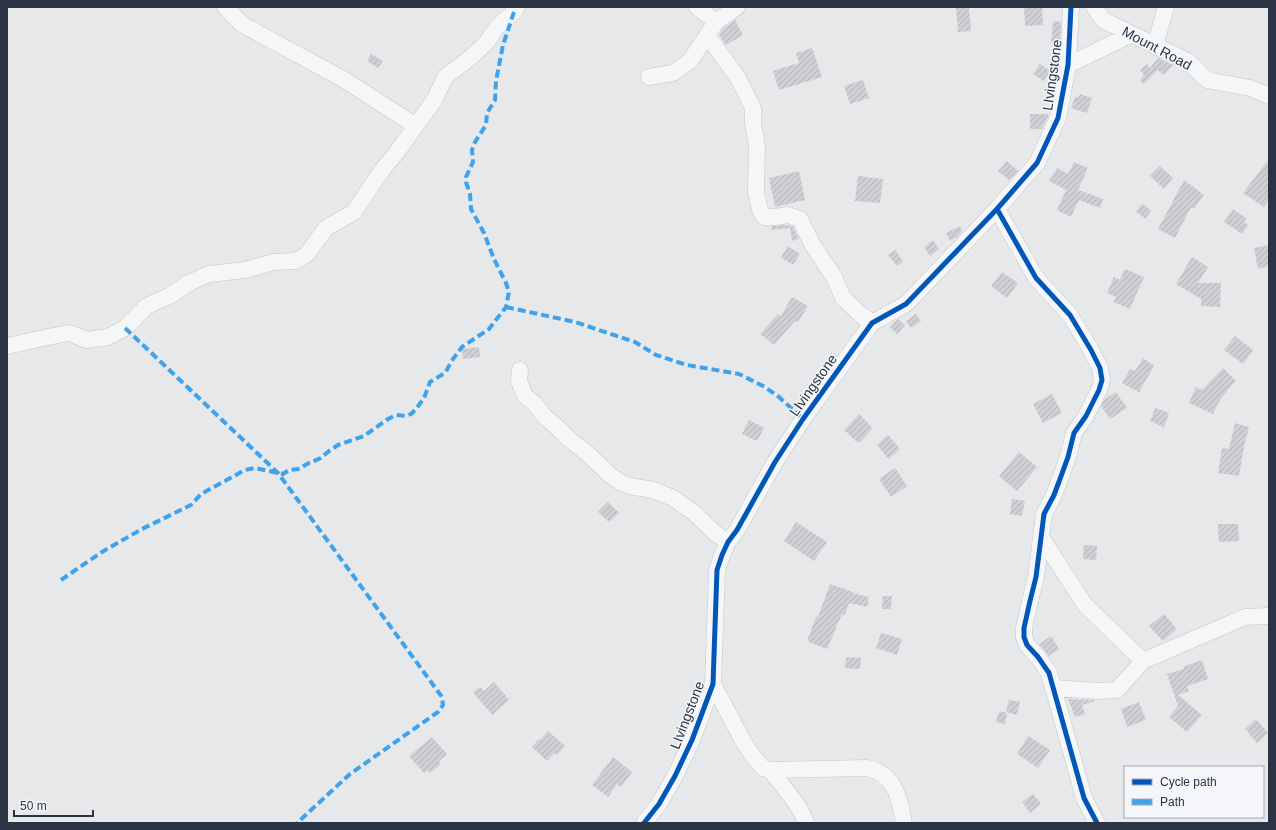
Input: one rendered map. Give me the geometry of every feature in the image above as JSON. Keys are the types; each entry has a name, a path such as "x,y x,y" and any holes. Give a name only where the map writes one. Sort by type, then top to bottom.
{"street":[{"path":"225,7 243,25 344,79 416,126"},
{"path":"7,346 69,333 87,340 108,337 125,328 147,306 171,295 189,283 209,274 245,270 274,262 296,261 307,254 326,228 354,212 382,170 416,126 434,99 445,77 470,58 487,42 497,27 514,12 517,7"},
{"path":"697,7 712,29 753,108 753,123 757,146 756,192 760,210 764,217 788,215 800,219 812,244 834,277 844,298 860,314 872,323"},
{"path":"650,77 674,73 690,61 712,29 737,7"},
{"name":"LIvingstone","path":"644,823 660,804 675,776 692,740 713,684 717,570 728,542 737,530 775,462 803,419 872,323 906,304 997,209 1037,163 1058,118 1068,65 1071,7"},
{"name":"Mount Road","path":"1094,7 1103,20 1189,62 1207,80 1250,88 1269,96"},
{"path":"1155,46 1166,7"},
{"path":"1068,65 1132,34"},
{"path":"997,209 1036,278 1070,315 1100,368 1102,380 1100,390 1074,434 1060,479 1044,514 1036,577 1024,628 1024,637 1027,645 1038,657 1049,673 1084,798 1097,823"},
{"path":"520,370 519,381 525,396 534,403 544,416 602,468 620,482 629,486 653,490 673,498 693,512 728,542"},
{"path":"1041,537 1085,605 1143,661"},
{"path":"1053,688 1117,690 1143,661 1245,617 1269,616"},
{"path":"713,684 746,746 760,766 770,770 868,768 876,770 888,778 893,786 900,803 904,823"},
{"path":"770,770 794,801 804,816 806,823"}],"building":[{"path":"956,7 969,7 971,31 958,32"},
{"path":"1024,7 1042,7 1043,25 1025,26"},
{"path":"735,20 743,35 726,45 719,35 723,29"},
{"path":"1053,21 1061,22 1060,44 1051,43"},
{"path":"812,48 822,77 779,90 773,71 799,63 796,53"},
{"path":"371,54 383,61 378,68 367,61"},
{"path":"1158,58 1173,65 1164,75 1158,70 1144,84 1140,80 1144,75 1140,70 1147,64 1150,68"},
{"path":"1040,64 1050,71 1044,81 1033,74"},
{"path":"863,80 869,98 850,104 844,86"},
{"path":"1080,94 1092,98 1087,113 1071,108 1075,97 1078,98"},
{"path":"1030,114 1049,114 1042,129 1030,129"},
{"path":"1269,159 1269,199 1264,207 1243,193"},
{"path":"1007,161 1018,171 1009,180 998,171"},
{"path":"1074,162 1088,168 1078,190 1103,199 1100,208 1079,200 1071,217 1057,210 1066,190 1049,181 1057,168 1068,174"},
{"path":"1160,166 1173,178 1164,189 1150,176"},
{"path":"799,171 805,200 775,207 769,178"},
{"path":"858,176 883,179 880,203 855,201"},
{"path":"1184,180 1204,195 1194,209 1191,207 1175,238 1158,229"},
{"path":"1142,204 1151,210 1146,219 1136,212"},
{"path":"1233,209 1246,218 1244,222 1248,225 1242,234 1224,222"},
{"path":"787,225 793,227 799,239 792,241 790,228 772,230 771,226"},
{"path":"960,226 962,231 957,237 950,241 946,233"},
{"path":"933,240 939,249 930,256 924,247"},
{"path":"1269,245 1269,266 1258,269 1254,248"},
{"path":"788,246 800,254 793,265 781,257"},
{"path":"895,250 903,261 897,266 888,255"},
{"path":"1192,257 1208,267 1198,283 1221,283 1220,307 1201,306 1201,299 1176,284"},
{"path":"1125,269 1144,277 1130,309 1114,302 1116,297 1107,293 1114,277 1120,280"},
{"path":"1002,272 1018,283 1007,298 991,286"},
{"path":"792,297 808,306 798,322 795,321 774,345 760,334 778,314 781,316"},
{"path":"916,314 921,321 911,328 906,321"},
{"path":"898,319 905,325 897,334 890,327"},
{"path":"1235,336 1253,350 1243,364 1224,350"},
{"path":"479,347 480,357 463,359 462,349"},
{"path":"1143,358 1154,366 1139,392 1122,383 1130,369 1135,371"},
{"path":"1223,368 1236,381 1221,398 1213,414 1189,403 1196,387 1202,390"},
{"path":"1116,392 1127,408 1110,419 1101,406 1105,399"},
{"path":"1052,394 1062,413 1043,423 1033,404"},
{"path":"1155,408 1169,413 1164,427 1150,421"},
{"path":"859,414 873,428 860,442 857,442 844,430"},
{"path":"749,420 764,428 757,441 742,434"},
{"path":"1235,423 1249,427 1239,476 1218,473 1222,448 1229,449"},
{"path":"888,435 900,449 889,459 877,445"},
{"path":"1019,452 1037,467 1017,491 999,476"},
{"path":"895,468 907,486 891,497 879,479"},
{"path":"1012,499 1025,501 1022,516 1010,514"},
{"path":"608,502 619,513 609,522 598,512"},
{"path":"796,522 827,542 814,561 784,541"},
{"path":"1218,524 1238,524 1239,541 1219,542"},
{"path":"1084,545 1097,546 1096,560 1083,559"},
{"path":"830,584 853,593 869,597 867,607 849,603 845,615 842,614 827,649 807,641 816,617 818,617"},
{"path":"883,596 892,596 891,609 882,609"},
{"path":"1164,614 1177,629 1163,641 1149,626"},
{"path":"881,633 902,639 897,655 876,648"},
{"path":"1051,636 1059,649 1049,656 1039,644"},
{"path":"846,657 861,658 860,669 845,668"},
{"path":"1202,660 1208,679 1187,686 1189,691 1178,695 1202,715 1187,732 1169,717 1178,706 1167,674 1184,669 1183,667"},
{"path":"494,682 509,700 492,715 473,692 480,687 484,691"},
{"path":"1068,699 1095,701 1082,705 1085,714 1075,717"},
{"path":"1009,700 1020,702 1017,715 1006,712"},
{"path":"1139,702 1146,720 1127,727 1121,709"},
{"path":"999,711 1007,713 1005,724 996,722"},
{"path":"1256,719 1268,733 1257,743 1245,729"},
{"path":"548,731 565,746 557,755 554,753 547,761 532,747"},
{"path":"1028,736 1050,750 1038,768 1017,754"},
{"path":"432,737 447,754 439,761 441,764 430,773 428,770 424,773 409,756"},
{"path":"613,757 632,772 621,787 617,784 608,797 592,785"},
{"path":"1033,794 1041,804 1030,813 1022,802"}],"marked path":[{"path":"61,580 102,552 142,529 191,505 201,494 245,470 255,468 283,474 289,470 298,469 321,458 338,445 364,436 396,415 406,416 411,414 424,398 430,382 445,373 462,347 489,329 506,307 509,292 484,233 471,209 470,194 466,177 473,162 472,150 475,142 486,125 487,113 495,100 496,81 503,45 514,12"},
{"path":"506,307 575,322 635,342 656,355 687,365 739,374 765,387 779,397 803,419"},
{"path":"125,328 278,473 442,697 443,705 438,712 350,774 297,823"}],"cycle path":[{"path":"644,823 659,804 675,776 692,740 713,684 717,570 728,542 737,530 775,462 803,419 872,323 906,304 997,209 1037,163 1058,118 1068,65 1071,7"},
{"path":"997,209 1036,278 1070,315 1100,368 1102,380 1099,390 1086,416 1074,433 1068,457 1060,479 1044,514 1036,577 1024,628 1024,637 1027,645 1038,657 1049,673 1084,798 1097,823"}]}
